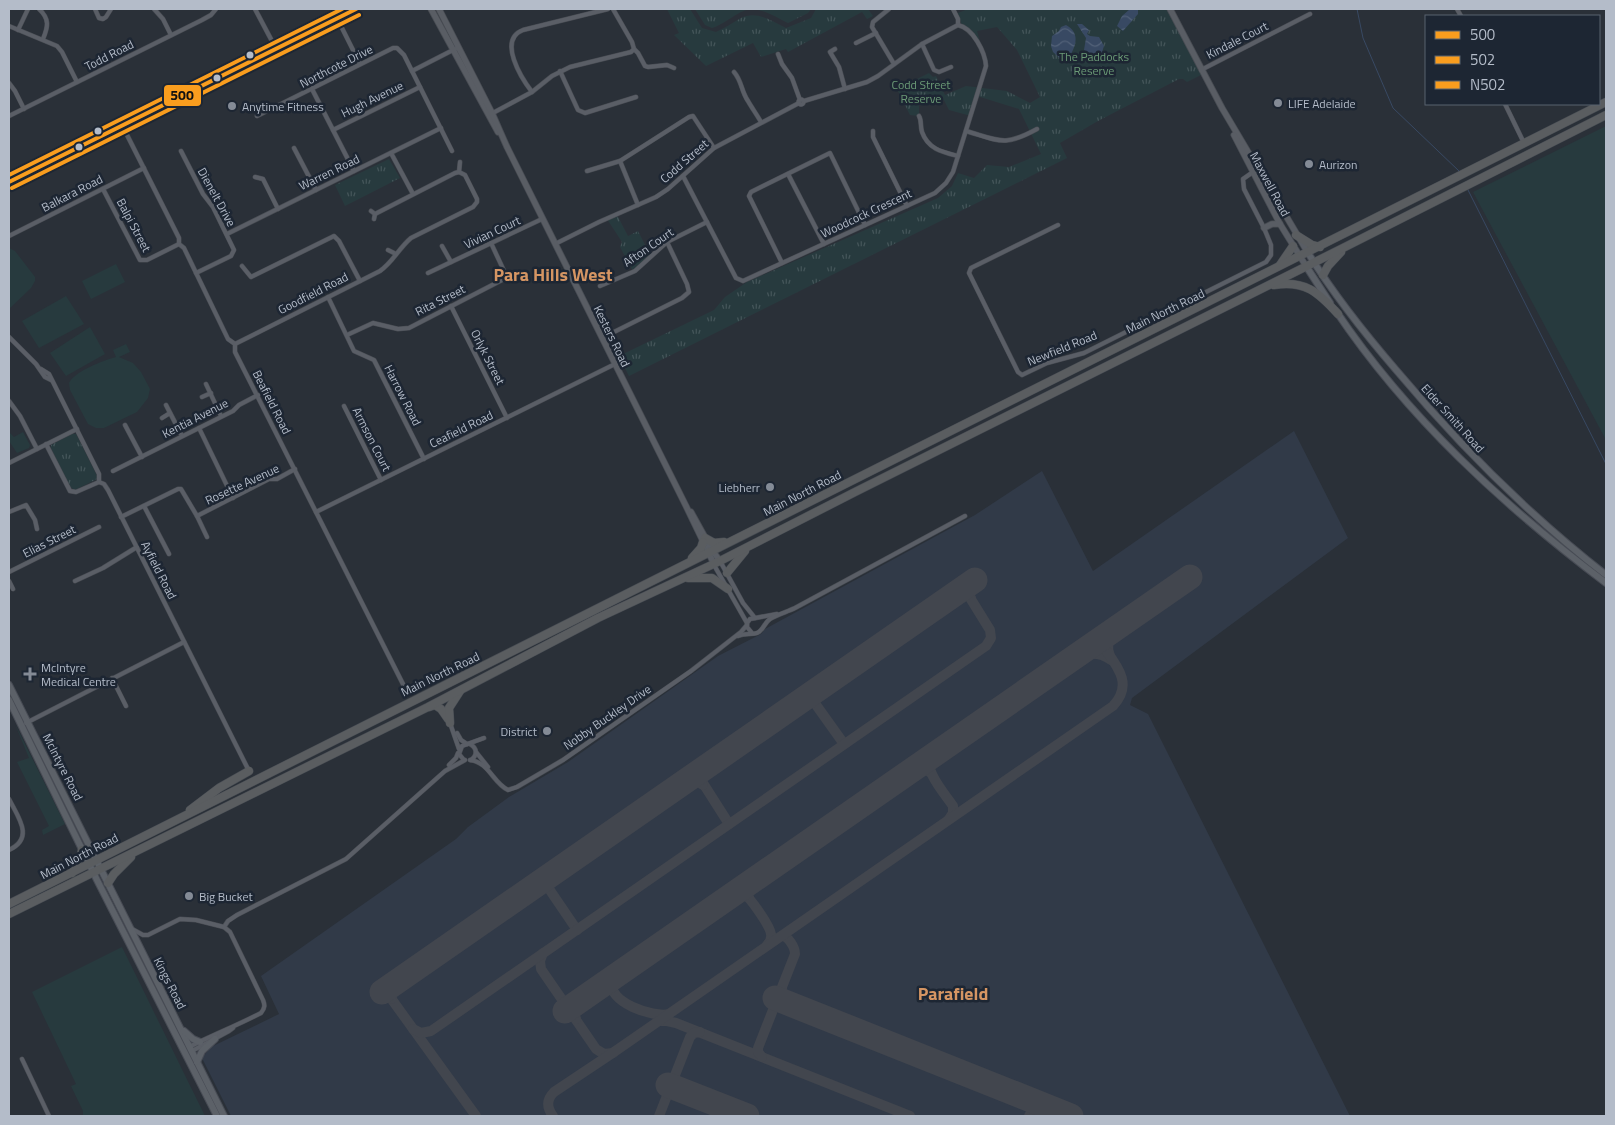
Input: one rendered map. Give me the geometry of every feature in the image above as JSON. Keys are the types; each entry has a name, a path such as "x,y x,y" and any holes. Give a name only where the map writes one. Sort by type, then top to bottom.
{"highway":[{"name":"Main North Road","path":"9,904 1606,102"},
{"name":"Main North Road","path":"9,914 428,707 598,618 717,563 1606,115"},
{"path":"1510,163 1522,149 1524,143 1529,147 1542,147"},
{"path":"1296,235 1312,245 1320,247"},
{"path":"1279,267 1293,246"},
{"path":"1323,275 1328,266 1344,248"},
{"path":"1265,286 1284,283 1303,285 1316,292 1338,314"},
{"path":"687,563 701,548 704,540 714,543 731,541"},
{"path":"727,573 750,546"},
{"path":"685,578 712,578 728,590"},
{"path":"451,724 449,708 461,690"},
{"path":"428,707 435,705 441,709 451,724"},
{"path":"178,819 219,788 249,771"},
{"path":"72,873 82,850"},
{"path":"108,884 114,874 136,852"}],"main road":[{"path":"9,182 342,9"},
{"path":"274,46 356,9"},
{"name":"Kesters Road","path":"431,9 452,50 490,114"},
{"name":"Kesters Road","path":"439,9 614,364 717,563"},
{"name":"Maxwell Road","path":"1170,9 1255,171 1280,224 1293,246 1304,255"},
{"path":"9,176 121,123"},
{"name":"Maxwell Road","path":"1255,171 1277,202 1296,235 1304,255"},
{"path":"1270,205 1277,202"},
{"path":"1264,228 1272,224 1280,224"},
{"name":"Elder Smith Road","path":"1304,255 1338,314 1369,358 1424,421 1462,461 1510,506 1606,583"},
{"name":"Elder Smith Road","path":"1310,264 1323,275 1367,336 1434,415 1525,506 1566,544 1606,575"},
{"path":"1508,490 1510,506 1525,506"},
{"name":"McIntyre Road","path":"9,685 61,807 82,850 93,862"},
{"name":"McIntyre Road","path":"9,700 62,790 93,862"},
{"path":"61,807 58,793 62,790"},
{"name":"Kings Road","path":"93,862 224,1116"},
{"name":"Kings Road","path":"97,870 108,884 178,1024 217,1116"},
{"path":"178,1024 193,1040 200,1042"},
{"path":"197,1062 202,1051 215,1039"}],"street":[{"path":"18,30 28,9"},
{"path":"39,9 46,16 48,22 43,39"},
{"path":"95,9 99,18 103,19 106,19 111,9"},
{"path":"154,9 163,19 171,35"},
{"name":"Todd Road","path":"9,116 207,17 216,9"},
{"path":"255,9 274,46"},
{"path":"532,92 512,52 512,41 516,34 523,30 608,9"},
{"path":"612,9 632,42 634,49 648,67 667,65 674,68"},
{"path":"889,9 872,22 872,27 894,64"},
{"path":"953,9 958,19 958,25"},
{"name":"Kindale Court","path":"1201,70 1310,14"},
{"path":"340,24 360,64"},
{"name":"Codd Street","path":"555,244 656,197 714,148 761,122 801,101 867,82 922,44 958,25"},
{"name":"Woodcock Crescent","path":"683,176 736,278 742,281 935,192 946,183 953,172 984,72 985,59 980,46 963,26 958,25"},
{"path":"9,26 59,47 77,82"},
{"path":"856,43 876,33"},
{"path":"399,42 397,48 402,51 452,150"},
{"path":"922,44 934,70 939,72 951,67"},
{"path":"412,71 458,47"},
{"name":"Northcote Drive","path":"257,116 360,64 397,48"},
{"path":"490,114 532,92 560,71 626,54 634,49"},
{"path":"835,49 830,52 839,67 845,89"},
{"path":"778,54 782,64 792,78 801,101"},
{"path":"560,71 578,110 582,113 636,96"},
{"path":"734,72 741,80 747,100 761,122"},
{"path":"9,83 24,108"},
{"name":"Hugh Avenue","path":"333,130 420,87"},
{"path":"312,89 354,171"},
{"path":"1505,105 1524,143"},
{"path":"587,171 620,161 693,116 714,148"},
{"path":"918,116 921,120 921,130 927,143 939,151 958,156"},
{"name":"Beafield Road","path":"121,123 179,238 179,244 184,248 228,339 235,344 235,352 407,692"},
{"name":"Warren Road","path":"227,234 440,128"},
{"path":"966,131 1000,141 1011,141 1037,129"},
{"path":"873,131 873,137 907,206"},
{"path":"294,148 316,190"},
{"name":"Dienelt Drive","path":"181,151 200,189 213,207 233,247 234,253 196,273"},
{"path":"391,153 413,194"},
{"path":"782,263 749,196 751,192 830,154 865,225"},
{"path":"620,161 638,205"},
{"path":"374,219 373,212 455,172 459,172 460,162"},
{"name":"Balkara Road","path":"9,236 144,168"},
{"name":"Newfield Road","path":"1058,225 971,268 969,273 1018,372 1022,375 1047,363 1084,353 1266,262 1271,256 1271,245 1244,189 1243,178 1255,171"},
{"name":"Goodfield Road","path":"235,344 387,266 403,245 411,238 476,204 476,199 465,176 459,172"},
{"path":"788,174 824,244"},
{"path":"255,177 263,179 278,209"},
{"name":"Balpi Street","path":"103,189 140,260 147,260 179,244"},
{"name":"Vivian Court","path":"428,273 542,219"},
{"name":"Afton Court","path":"600,286 634,271 668,242 707,222"},
{"path":"242,266 251,277 334,236 339,241 360,281"},
{"path":"602,338 682,298 689,292 668,242"},
{"name":"Rita Street","path":"347,334 374,323 398,329 409,328 502,280 505,273 491,243"},
{"path":"442,246 450,262"},
{"path":"388,250 396,254"},
{"name":"Harrow Road","path":"328,297 354,351 374,360 424,459"},
{"name":"Orlyk Street","path":"451,306 507,418"},
{"name":"Ayfield Road","path":"9,336 41,369 48,373 77,429 98,474 99,482 108,490 249,771"},
{"name":"Ceafield Road","path":"316,512 614,364"},
{"path":"206,384 221,416"},
{"path":"202,397 211,393"},
{"name":"Kentia Avenue","path":"113,471 233,411 258,395"},
{"path":"9,401 20,416 36,449"},
{"path":"166,405 182,436"},
{"name":"Armson Court","path":"344,406 381,480"},
{"path":"162,418 170,413"},
{"path":"125,424 142,457"},
{"path":"199,428 233,498"},
{"path":"9,463 77,429"},
{"path":"130,435 136,432"},
{"path":"46,444 70,491 76,492 99,482"},
{"name":"Rosette Avenue","path":"197,516 269,479 277,478 295,469"},
{"path":"121,517 181,489 207,537"},
{"path":"9,512 26,505 35,520 37,529"},
{"path":"144,506 169,554"},
{"path":"784,612 750,619 747,624 748,630 752,633 760,632 763,625 770,619 784,612 965,516"},
{"name":"Elias Street","path":"9,572 99,527"},
{"path":"75,581 137,548"},
{"name":"Kesters Road","path":"717,563 727,573 743,603 752,616 756,618"},
{"name":"Kesters Road","path":"717,563 728,590 747,624"},
{"path":"9,581 13,590"},
{"path":"756,618 763,625"},
{"name":"Nobby Buckley Drive","path":"467,760 481,763 504,788 508,790 517,787 563,760 691,671 734,638 747,624"},
{"name":"Nobby Buckley Drive","path":"734,638 752,633"},
{"path":"24,723 184,642"},
{"path":"112,678 126,706"},
{"path":"451,724 461,740 476,751"},
{"path":"451,724 460,756 467,760"},
{"path":"224,927 228,921 237,915 346,859 445,771 454,765 474,758 484,738 463,745 456,758 445,771"},
{"name":"Nobby Buckley Drive","path":"476,751 488,766 490,772"},
{"path":"9,800 22,826 23,834 19,843 9,850"},
{"path":"130,927 143,935 148,935 180,919 213,923 224,927 232,938 265,1005 262,1013 227,1028 189,1050"},
{"path":"189,1050 229,1032 235,1026"},
{"path":"22,1059 49,1116"}],"shaded area":[{"path":"1294,431 1348,538 1132,698 1130,705 1148,714 1350,1116 231,1116 202,1058 211,1047 279,1014 261,976 456,839 468,827 509,797 568,762 718,656 975,515 1042,471 1093,571"}],"green space":[{"path":"667,9 690,9 702,28 716,32 741,18 752,15 764,17 786,28 811,18 816,9 868,9 873,16 867,19 862,12 788,52 786,49 761,57 753,43 706,66 674,35 679,33"},
{"path":"695,9 752,9 740,13 712,28 705,25"},
{"path":"752,9 811,9 808,13 788,23 763,11"},
{"path":"968,9 1170,9 1203,74 1187,82 1179,79 1060,143 1067,158 629,376 619,356 714,310 725,297 747,282 938,198 952,186 958,173 974,178 987,165 1009,167 1041,154 1019,109 977,96 971,116 949,110 944,100 934,105 931,100 919,105 919,116 910,115 897,89 929,73 933,77 936,76 945,95 966,86 1007,91 1030,103 1040,97 1017,50 997,27 977,31 980,42 961,23 958,13"},
{"path":"1606,126 1606,440 1473,192"},
{"path":"389,159 400,178 345,206 335,185"},
{"path":"617,215 628,236 638,231 651,257 633,271 620,247 622,242 607,219"},
{"path":"9,248 15,251 35,277 35,281 31,288 9,309"},
{"path":"116,264 125,282 91,299 82,281"},
{"path":"66,296 84,324 39,348 22,321"},
{"path":"90,327 105,354 66,376 50,353"},
{"path":"126,344 130,352 119,357 133,363 141,372 150,389 148,398 137,412 104,428 96,428 88,424 70,390 69,383 83,370 116,357 113,350"},
{"path":"9,432 14,437 23,432 30,445 29,448 17,453 9,441"},
{"path":"72,434 76,434 97,476 97,479 75,490 70,487 51,448 51,445"},
{"path":"15,724 65,824 43,835 42,830 49,826 17,762 29,758"},
{"path":"122,947 205,1116 83,1116 83,1111 71,1086 76,1084 32,992"}],"water":[{"path":"1130,9 1138,9 1138,14 1123,31 1117,26 1122,16"},
{"path":"1077,24 1082,24 1089,30 1087,34 1090,36 1099,37 1104,46 1101,55 1091,54 1084,50 1086,38"},
{"path":"1066,25 1074,33 1076,41 1070,56 1064,62 1053,52 1051,46 1052,36 1061,27"}],"waterway":[{"path":"1357,9 1363,38 1393,108 1459,171"},
{"path":"1467,188 1606,464"}],"taxiway":[{"path":"413,1029 421,1033 431,1031 986,646 991,638 990,630 964,588"},
{"path":"933,609 956,595 966,595 971,598"},
{"path":"1110,656 1108,648 1112,633 1124,622 1145,608"},
{"path":"553,1116 548,1104 554,1092 1113,706 1119,698 1123,683 1119,669 1105,649"},
{"path":"1047,676 1070,661 1086,654 1102,655 1111,660"},
{"path":"809,695 844,744"},
{"path":"949,819 953,813 953,806 940,789 932,774 929,762 939,751 965,734"},
{"path":"720,758 704,770 701,780 729,824"},
{"path":"881,792 912,771 925,770 931,773"},
{"path":"671,791 691,781 699,782 703,785"},
{"path":"749,898 751,886 755,881 785,859"},
{"path":"543,880 577,930"},
{"path":"701,917 734,894 743,893 755,906 770,930 771,939 767,945"},
{"path":"762,1057 758,1052 758,1048 795,954 791,942 782,936"},
{"path":"543,953 540,961 541,969 596,1049 604,1054 613,1053"},
{"path":"646,955 615,978 612,989 616,996 632,1007 662,1015 669,1014"},
{"path":"392,999 391,991 395,983"},
{"path":"576,1019 576,1007 579,1003 605,983"},
{"path":"385,990 476,1116"},
{"path":"782,990 785,1000 800,1008"},
{"path":"659,1021 676,1023 910,1116"},
{"path":"659,1116 690,1037 694,1033 700,1032"},
{"path":"667,1095 676,1090 693,1095"},
{"path":"1008,1091 1027,1101 1031,1107 1031,1112"},
{"path":"1029,1116 1033,1109 1040,1106 1061,1112"}],"runway":[{"path":"565,1011 1190,577"},
{"path":"382,992 975,580"},
{"path":"775,998 1071,1116"},
{"path":"668,1085 747,1116"}],"transit line":[{"name":"N502","path":"9,175 342,9"},
{"name":"500","path":"9,182 356,9"},
{"name":"502","path":"12,188 359,15"}],"place":[{"name":"LIFE Adelaide","path":"1278,103"},
{"name":"Anytime Fitness","path":"232,106"},
{"name":"Aurizon","path":"1309,164"},
{"name":"Liebherr","path":"770,487"},
{"name":"McIntyre Medical Centre","path":"30,674"},
{"name":"District","path":"547,731"},
{"name":"Big Bucket","path":"189,896"}],"district":[{"name":"Para Hills West","path":"553,274"},
{"name":"Parafield","path":"953,993"}],"park label":[{"name":"The Paddocks Reserve","path":"1094,63"},
{"name":"Codd Street Reserve","path":"921,91"}]}
